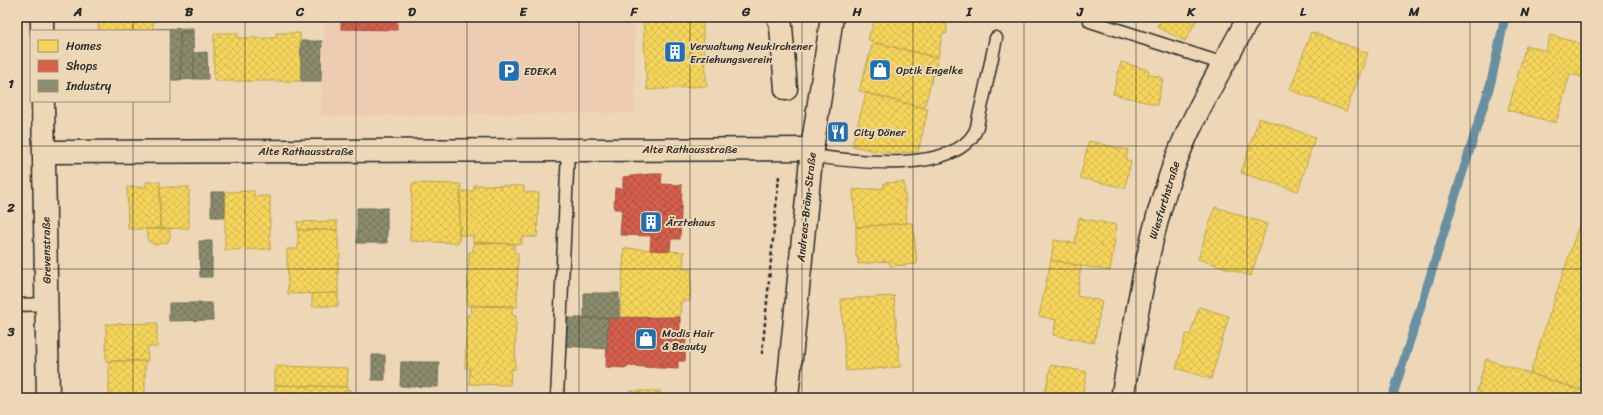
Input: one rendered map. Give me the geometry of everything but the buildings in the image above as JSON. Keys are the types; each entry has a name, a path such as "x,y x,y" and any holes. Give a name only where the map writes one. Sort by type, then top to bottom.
{"street":[{"path":"42,17 42,30"},
{"path":"778,17 786,89"},
{"name":"Andreas-Bräm-Straße","path":"787,398 811,153 832,17"},
{"name":"Wiesfurthstraße","path":"1122,398 1154,229 1172,170 1196,114 1249,17"},
{"name":"Grevenstraße","path":"43,102 48,398"},
{"name":"Alte Rathausstraße","path":"44,152 781,149 811,153"}],"lane":[{"path":"1090,22 1224,64"},
{"path":"811,153 848,161 900,162 933,159 950,154 962,147 974,132 996,38"},
{"path":"557,398 568,150"},
{"path":"17,305 46,304"}],"path":[{"path":"762,359 781,149"}],"shaded area":[{"name":"EDEKA","path":"325,17 634,17 635,113 321,116"}],"waterway":[{"path":"1392,398 1491,82 1505,17"}],"place":[{"name":"Verwaltung Neukirchener Erziehungsverein","path":"675,52"},
{"name":"Optik Engelke","path":"880,70"},
{"name":"EDEKA","path":"509,71"},
{"name":"City Döner","path":"838,132"},
{"name":"Ärztehaus","path":"651,222"},
{"name":"Modis Hair & Beauty","path":"646,339"}]}
